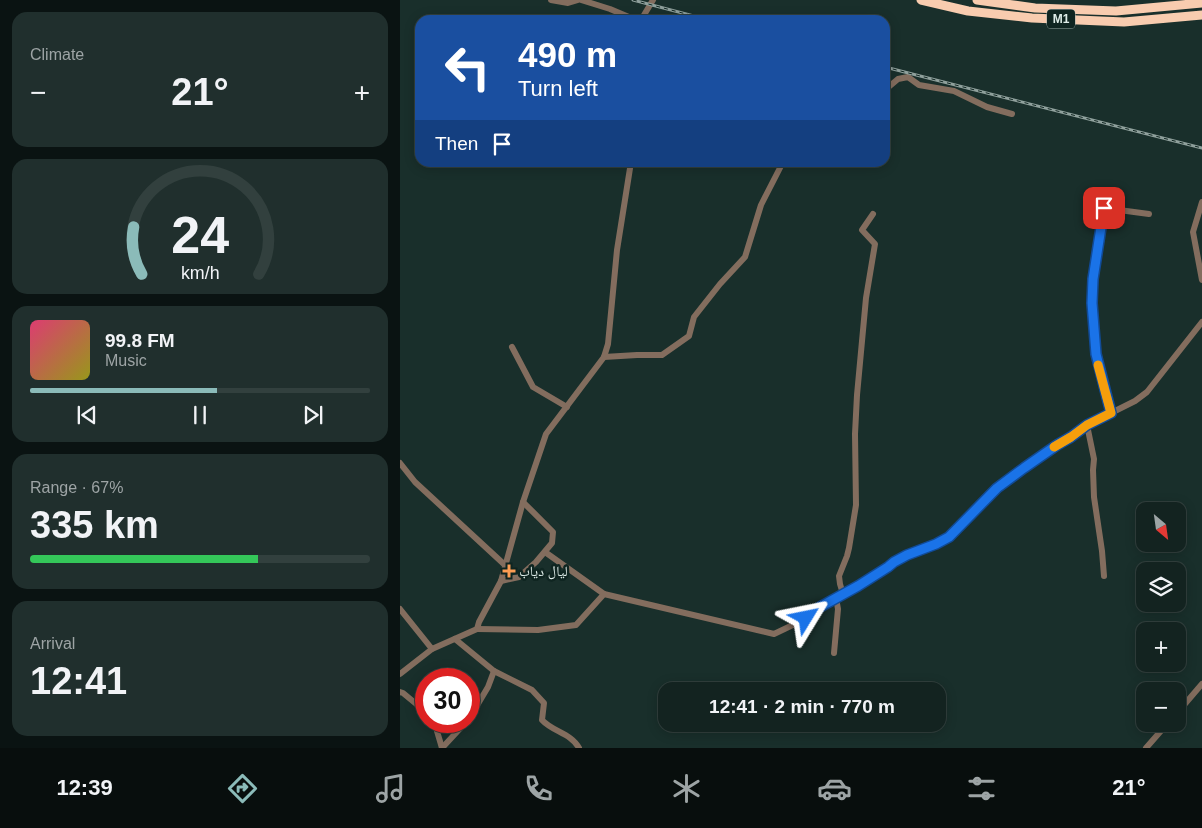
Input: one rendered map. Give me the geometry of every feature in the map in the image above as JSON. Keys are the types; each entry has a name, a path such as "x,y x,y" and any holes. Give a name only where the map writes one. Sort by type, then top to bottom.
{"highway":[{"name":"M1","path":"921,0 968,11 1041,18 1124,22 1202,15"},
{"name":"M1","path":"977,0 1034,8 1116,11 1202,3"}],"street":[{"path":"551,0 568,3 580,0 624,15"},
{"path":"644,15 653,0"},
{"path":"890,86 898,79 908,78 919,85 954,91 987,107 1012,114"},
{"path":"477,629 501,581 523,502 546,434 604,357 608,344 617,250 630,167"},
{"path":"604,357 662,355 689,336 694,317 720,284 745,257 761,204 780,167"},
{"path":"1202,202 1193,232 1202,280"},
{"path":"1111,413 1096,354 1092,303 1093,279 1104,208 1149,214"},
{"path":"843,594 839,576 849,548 856,505 857,395 866,298 874,244 862,230 873,214"},
{"path":"544,552 604,594 774,634 794,626 820,607 894,562 949,537 1005,482 1031,462 1087,425 1135,401 1148,392 1202,322"},
{"path":"512,346 534,386 567,407"},
{"path":"1087,425 1094,459 1094,497 1104,576"},
{"path":"400,463 415,482 506,566"},
{"path":"501,581 519,577 536,562 552,543 553,532 523,502"},
{"path":"400,674 432,649 477,629 538,630 576,625 604,594"},
{"path":"834,653 838,609 836,598"},
{"path":"400,608 432,649"},
{"path":"456,639 494,671 532,690 544,703 542,720 548,726 571,738 579,748"},
{"path":"480,700 488,687 494,671"},
{"path":"1186,703 1202,684"},
{"path":"400,692 415,704"},
{"path":"1146,748 1160,732"},
{"path":"438,733 442,748"},
{"path":"442,748 456,733"}],"railway":[{"path":"633,0 690,15"},
{"path":"890,68 1202,148"}],"slow traffic":[{"path":"1054,447 1087,425 1111,413 1098,365"}],"place":[{"name":"ليال دياب","path":"509,571"}],"route":[{"path":"806,618 812,612 858,586 894,562 949,537 997,488 1031,462 1087,425 1111,413 1094,343 1092,303 1093,279 1104,208"}]}
